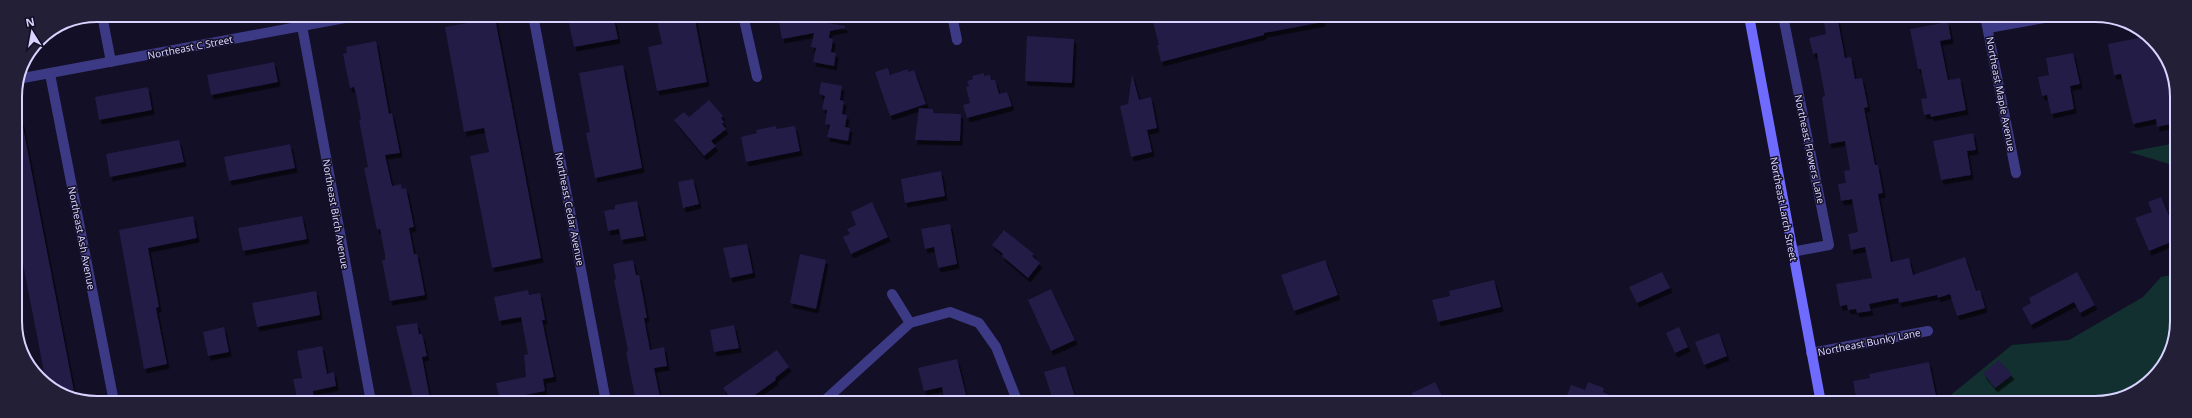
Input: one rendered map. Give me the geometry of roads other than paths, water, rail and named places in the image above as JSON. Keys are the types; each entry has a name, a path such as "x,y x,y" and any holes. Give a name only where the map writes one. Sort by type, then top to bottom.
{"main road":[{"name":"Northeast Larch Street","path":"1750,22 1820,396"}],"street":[{"path":"103,22 111,62"},
{"name":"Northeast C Street","path":"25,78 323,22"},
{"name":"Northeast Cedar Avenue","path":"535,22 605,396"},
{"path":"745,22 757,77"},
{"path":"953,22 957,40"},
{"name":"Northeast Flowers Lane","path":"1784,22 1829,245 1792,252"},
{"name":"Northeast Maple Avenue","path":"1986,22 2016,173"},
{"path":"1988,28 2022,22"},
{"name":"Northeast Birch Avenue","path":"302,26 369,396"},
{"name":"Northeast Ash Avenue","path":"50,74 113,396"},
{"path":"892,294 910,323"},
{"path":"830,396 910,323 950,312 979,323 996,347 1016,396"},
{"name":"Northeast Bunky Lane","path":"1811,353 1928,331"}]}
